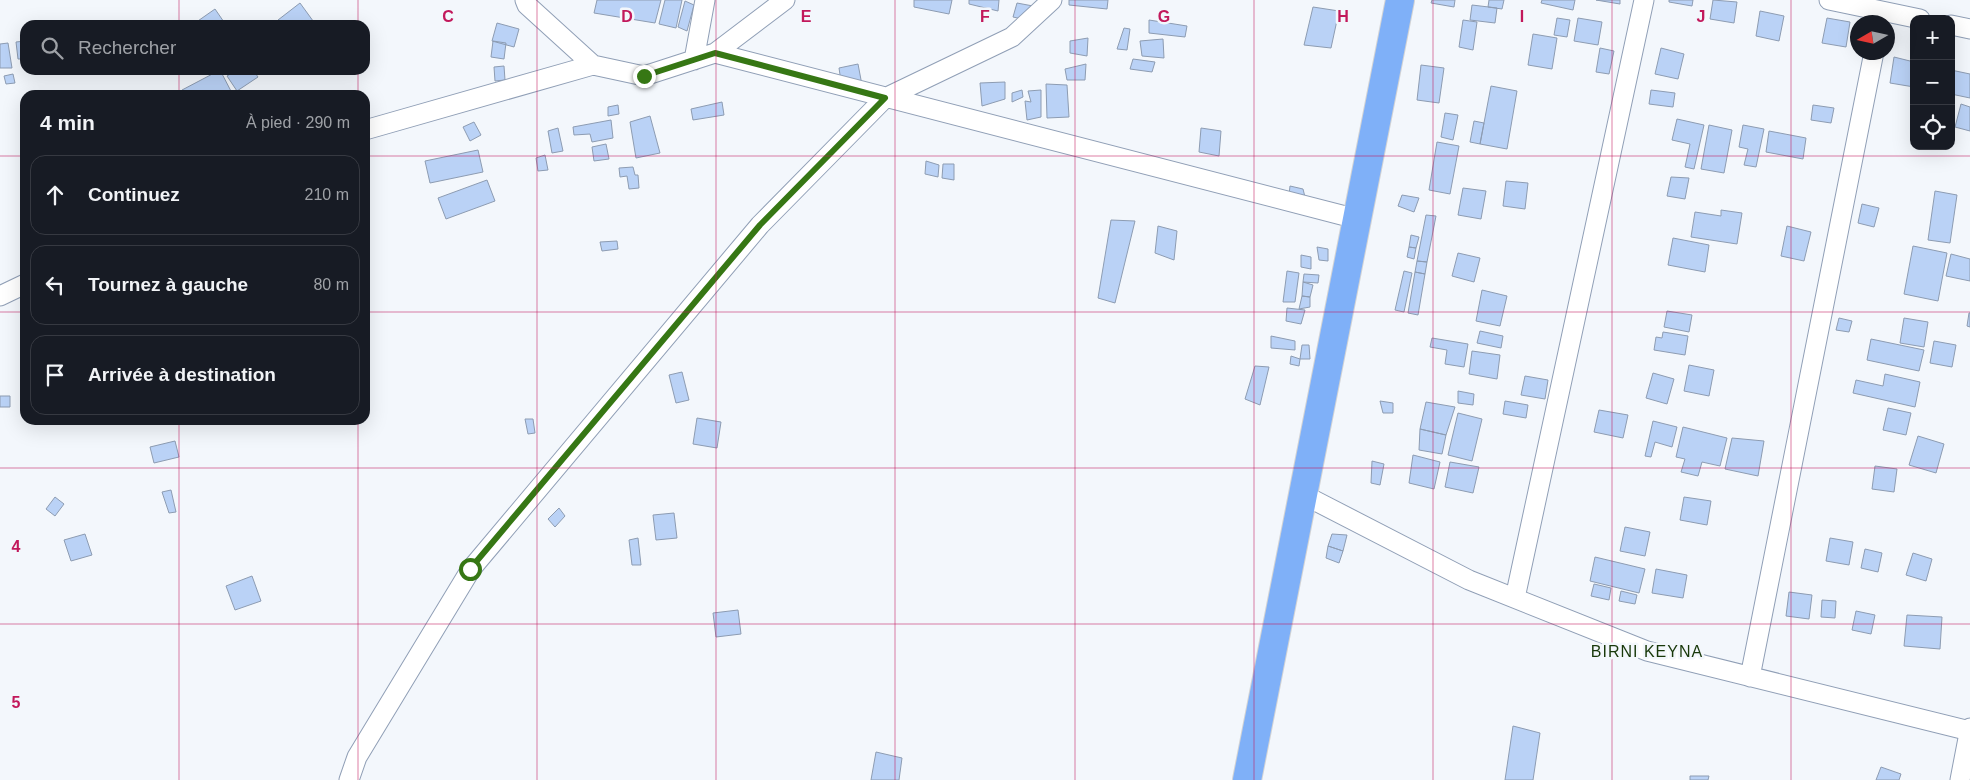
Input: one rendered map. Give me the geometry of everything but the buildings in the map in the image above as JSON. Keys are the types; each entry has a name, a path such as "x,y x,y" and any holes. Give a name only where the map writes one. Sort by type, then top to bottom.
{"highway":[{"path":"1247,780 1400,0"}],"street":[{"path":"525,0 527,5 593,65"},
{"path":"694,60 705,0"},
{"path":"370,129 593,65 644,76 715,53 785,0"},
{"path":"349,780 357,757 470,569 760,225 885,98 1012,38 1052,0"},
{"path":"1515,598 1644,0"},
{"path":"1829,0 1875,15"},
{"path":"1895,18 1910,18"},
{"path":"1955,26 1970,29"},
{"path":"715,53 1357,219"},
{"path":"1750,677 1872,60"},
{"path":"0,296 20,286"},
{"path":"1304,495 1469,580 1647,651 1970,730 1960,780"}],"district":[{"name":"BIRNI KEYNA","path":"1647,651"}],"route":[{"path":"470,569 760,225 885,98 715,53 644,76"}]}
